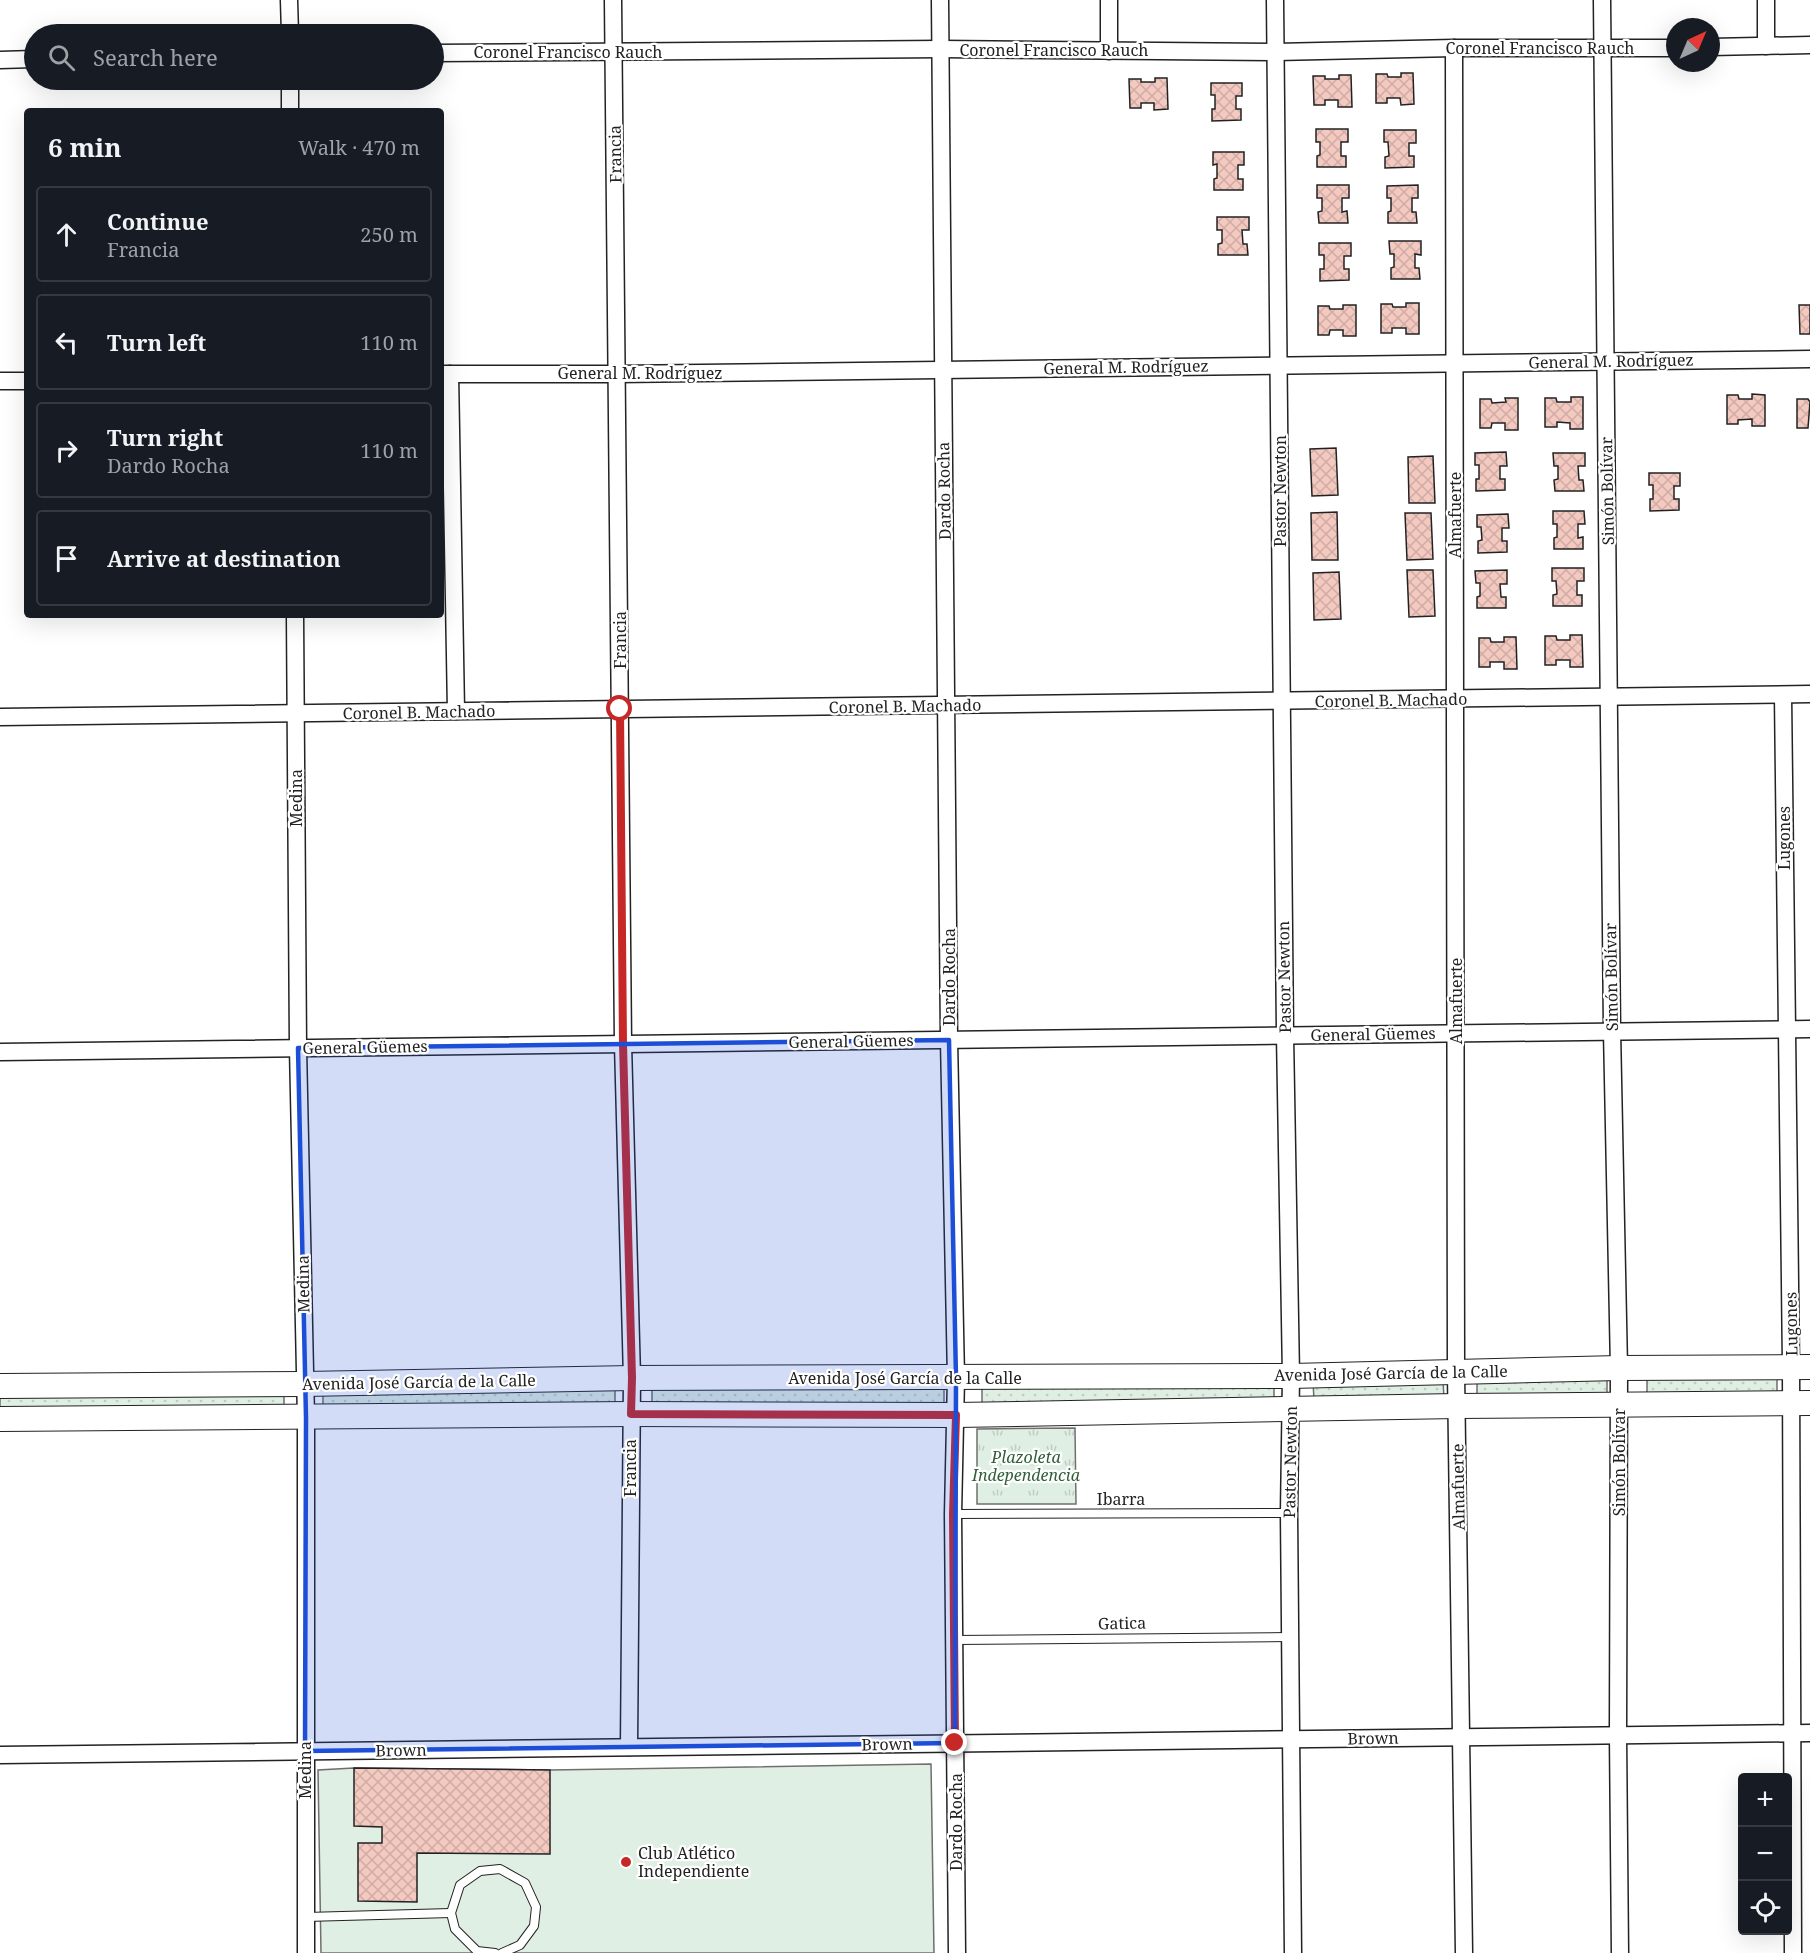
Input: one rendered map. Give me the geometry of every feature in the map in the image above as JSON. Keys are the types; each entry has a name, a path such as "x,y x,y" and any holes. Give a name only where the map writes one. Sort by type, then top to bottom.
{"main road":[{"name":"Avenida José García de la Calle","path":"0,1386 304,1384 632,1378 1291,1376 1619,1368 1801,1367"},
{"name":"Avenida José García de la Calle","path":"0,1419 631,1414 956,1415 1457,1406 1801,1403"}],"street":[{"path":"290,0 290,24"},
{"name":"Francia","path":"613,0 623,1044 632,1378 629,1747"},
{"name":"Dardo Rocha","path":"940,0 949,1040 956,1378 953,1514 957,1953"},
{"path":"1109,0 1109,51"},
{"name":"Pastor Newton","path":"1275,0 1285,1035 1291,1376 1289,1513 1293,1953"},
{"name":"Simón Bolívar","path":"1602,0 1612,1031 1619,1368 1620,1953"},
{"path":"1766,0 1766,46"},
{"path":"1720,47 1810,45"},
{"name":"Coronel Francisco Rauch","path":"444,53 941,49 1276,52 1454,48 1666,48"},
{"name":"Almafuerte","path":"1454,48 1456,1372 1463,1737 1464,1953"},
{"path":"0,60 24,59"},
{"path":"290,90 290,108"},
{"name":"General M. Rodríguez","path":"446,374 617,374 1810,359"},
{"path":"446,374 456,711"},
{"path":"0,381 24,381"},
{"name":"Medina","path":"295,618 298,1048 306,1418 306,1953"},
{"name":"Lugones","path":"1783,694 1786,1029 1801,1367 1802,1733 1793,1953"},
{"name":"Coronel B. Machado","path":"0,717 1810,694"},
{"name":"General Güemes","path":"0,1052 1810,1029"},
{"name":"Brown","path":"0,1755 1802,1733"}],"lane":[{"name":"Ibarra","path":"953,1514 1289,1513"},
{"name":"Gatica","path":"954,1640 1290,1637"},
{"path":"495,1953 477,1951 455,1929 451,1913 460,1885 480,1871 500,1869 525,1883 536,1907 534,1926 520,1945 502,1953"},
{"path":"306,1917 451,1913"}],"highlighted area":[{"path":"949,1040 956,1378 955,1743 305,1751 306,1418 298,1048"}],"green space":[{"path":"1777,1376 1777,1394 1647,1396 1647,1378"},
{"path":"1607,1378 1607,1396 1477,1398 1477,1380"},
{"path":"1443,1380 1444,1398 1314,1400 1313,1382"},
{"path":"1274,1384 1274,1402 982,1403 982,1385"},
{"path":"615,1386 615,1403 323,1409 323,1391"},
{"path":"944,1386 944,1404 652,1405 652,1387"},
{"path":"284,1388 284,1407 0,1412 0,1394"},
{"name":"Plazoleta Independencia","path":"1075,1428 1076,1504 977,1504 977,1429"},
{"name":"Club Atlético Independiente","path":"931,1764 934,1953 321,1953 318,1770 354,1768 550,1770"}],"building":[{"path":"1401,73 1413,73 1414,104 1401,105 1400,98 1387,98 1387,103 1376,103 1376,74 1401,77"},
{"path":"1339,75 1351,75 1352,107 1338,107 1338,100 1325,100 1325,105 1314,105 1313,76 1339,79"},
{"path":"1155,78 1167,78 1168,109 1154,110 1154,103 1141,103 1141,108 1130,108 1129,79 1155,82"},
{"path":"1211,83 1242,83 1242,96 1236,96 1236,109 1241,109 1241,120 1212,121 1215,95 1211,95"},
{"path":"1316,129 1348,129 1348,142 1341,142 1341,156 1346,156 1346,167 1317,167 1320,142 1316,142"},
{"path":"1384,130 1416,130 1416,143 1409,143 1409,156 1414,156 1414,167 1385,168 1385,157 1389,156 1388,142 1384,142"},
{"path":"1213,152 1244,152 1244,165 1238,165 1238,179 1243,179 1243,190 1214,190 1217,164 1213,165"},
{"path":"1317,185 1349,185 1349,198 1342,198 1342,212 1347,211 1348,223 1319,223 1318,212 1322,211 1322,198 1317,198"},
{"path":"1418,185 1418,198 1412,198 1412,212 1416,212 1417,223 1388,223 1391,198 1387,198 1387,186"},
{"path":"1217,217 1249,217 1249,230 1242,230 1243,244 1247,244 1248,255 1218,255 1218,244 1222,243 1222,230 1217,230"},
{"path":"1389,241 1421,241 1421,255 1415,254 1415,268 1419,268 1420,279 1391,279 1394,254 1390,254"},
{"path":"1319,243 1351,243 1351,256 1344,256 1344,269 1349,269 1349,280 1320,281 1320,269 1324,269 1324,255 1319,255"},
{"path":"1406,303 1419,303 1419,334 1406,334 1406,328 1392,328 1392,333 1381,333 1381,304 1406,307"},
{"path":"1343,305 1356,305 1356,336 1343,336 1343,330 1330,330 1329,335 1318,335 1318,306 1343,309"},
{"path":"1799,305 1810,305 1810,334 1800,334"},
{"path":"1752,394 1765,395 1765,426 1752,426 1752,419 1738,420 1738,424 1727,424 1727,395 1738,395 1739,399 1752,399"},
{"path":"1571,397 1583,397 1583,429 1570,429 1570,423 1557,422 1557,427 1545,427 1545,398 1556,398 1557,402 1571,402"},
{"path":"1505,398 1518,398 1518,430 1505,430 1505,423 1492,423 1491,428 1480,428 1480,399 1491,399 1492,403 1506,402"},
{"path":"1797,399 1808,399 1810,402 1808,428 1797,428"},
{"path":"1336,448 1338,495 1312,496 1310,449"},
{"path":"1506,452 1507,466 1500,466 1500,479 1505,479 1505,490 1476,491 1479,465 1475,465 1475,453"},
{"path":"1553,453 1585,453 1585,466 1578,466 1579,480 1583,480 1584,491 1555,491 1554,480 1558,479 1558,466 1554,466"},
{"path":"1433,456 1435,503 1409,503 1408,457"},
{"path":"1649,473 1680,473 1680,486 1674,486 1674,499 1679,499 1679,510 1650,511 1653,485 1649,485"},
{"path":"1553,511 1584,511 1585,524 1578,524 1578,538 1583,537 1583,549 1554,549 1557,524 1553,524"},
{"path":"1337,512 1338,560 1312,560 1311,513"},
{"path":"1405,513 1431,513 1433,559 1407,560"},
{"path":"1508,514 1509,528 1502,528 1502,541 1507,541 1507,552 1478,553 1478,541 1482,540 1481,527 1477,527 1477,515"},
{"path":"1552,568 1584,568 1584,581 1577,581 1577,595 1582,595 1582,606 1553,606 1553,595 1557,594 1556,581 1552,581"},
{"path":"1407,570 1433,570 1435,616 1409,617"},
{"path":"1507,570 1507,584 1500,584 1501,597 1506,597 1506,608 1477,608 1480,583 1476,583 1475,571"},
{"path":"1339,572 1341,619 1314,620 1313,573"},
{"path":"1570,635 1582,635 1583,667 1570,667 1570,660 1556,660 1556,665 1545,665 1545,636 1556,636 1557,640 1570,640"},
{"path":"1504,637 1516,637 1517,669 1504,669 1504,662 1490,662 1490,667 1479,667 1479,638 1490,638 1491,642 1504,642"},
{"path":"354,1768 550,1770 550,1854 417,1853 417,1902 358,1901 358,1843 382,1843 382,1827 354,1826"}],"place":[{"name":"Club Atlético Independiente","path":"626,1862"}],"route":[{"path":"620,709 623,1044 631,1414 956,1415 953,1514 955,1743"}]}
